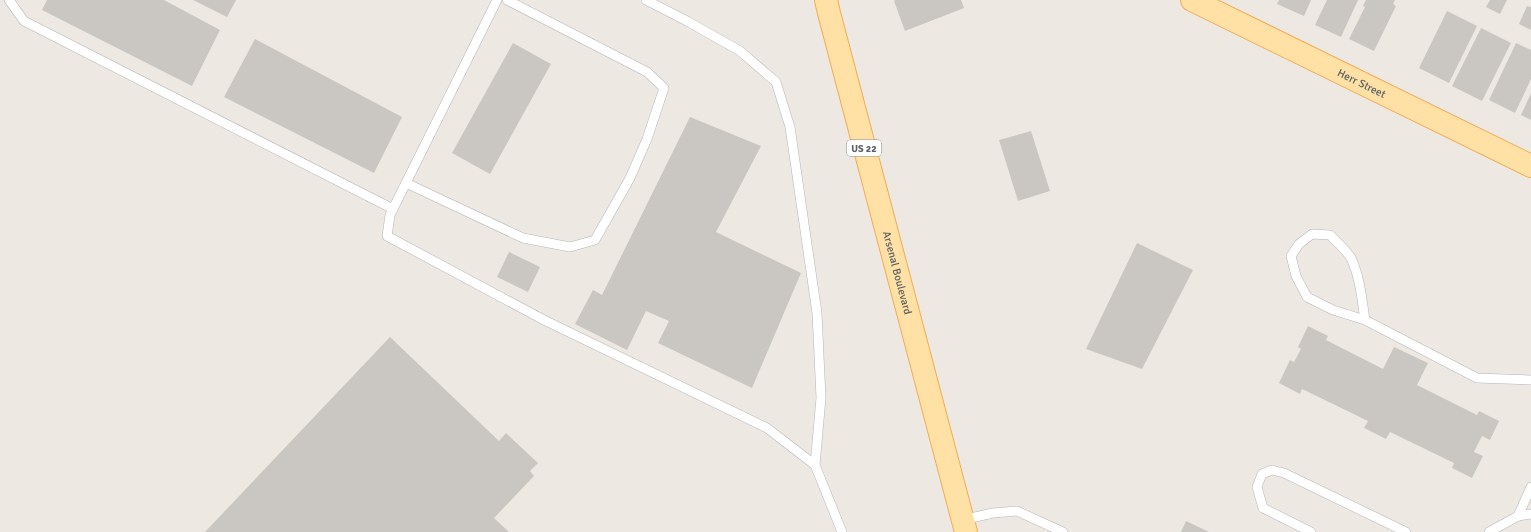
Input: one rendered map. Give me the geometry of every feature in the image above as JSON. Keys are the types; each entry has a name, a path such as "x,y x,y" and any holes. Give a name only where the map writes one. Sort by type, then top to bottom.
{"main road":[{"name":"Herr Street","path":"1192,0 1531,166"},
{"name":"Arsenal Boulevard","path":"826,4 964,526"}],"lane":[{"path":"9,0 24,21 393,209"},
{"path":"498,0 390,215 387,236 544,320 767,428 815,465"},
{"path":"406,183 524,238 570,247 595,240 630,178 664,88 647,72 507,0"},
{"path":"646,0 687,20 740,51 776,82 790,127 817,313 821,398 815,465 842,532"},
{"path":"1365,320 1359,284 1351,258 1330,235 1312,234 1299,244 1291,256 1296,276 1307,297 1334,310 1365,320 1477,378 1531,380"},
{"path":"1311,532 1263,508 1257,487 1262,474 1272,470 1284,473 1406,532"},
{"path":"1518,516 1531,487"},
{"path":"964,526 993,513 1017,511 1063,532"},
{"path":"1488,532 1518,516 1531,514"}],"building":[{"path":"47,0 164,0 220,30 192,86 42,10"},
{"path":"193,0 236,0 227,17"},
{"path":"961,0 964,8 905,31 894,1"},
{"path":"1279,0 1311,0 1304,16 1277,4"},
{"path":"1327,0 1358,0 1341,37 1315,25"},
{"path":"1366,0 1395,0 1393,4 1396,6 1374,51 1349,39 1365,7 1363,6"},
{"path":"1490,0 1507,0 1500,14 1486,7"},
{"path":"1527,6 1531,7 1531,30 1519,24"},
{"path":"1447,11 1477,26 1449,83 1419,68"},
{"path":"1481,28 1511,43 1482,101 1452,86"},
{"path":"255,39 402,117 374,173 224,97"},
{"path":"513,43 551,64 490,174 452,153"},
{"path":"1516,43 1531,50 1531,79 1515,113 1489,100"},
{"path":"1531,93 1531,120 1521,115"},
{"path":"690,117 761,146 716,232 801,273 752,388 658,343 669,321 646,311 627,350 575,324 593,290 602,295"},
{"path":"1031,131 1050,191 1018,201 999,140"},
{"path":"1137,243 1193,270 1142,369 1086,349"},
{"path":"509,252 540,267 528,292 497,277"},
{"path":"1308,326 1328,336 1326,340 1383,369 1394,347 1428,363 1417,385 1477,415 1479,411 1499,421 1490,440 1482,436 1474,452 1483,456 1472,478 1452,468 1454,463 1390,432 1386,439 1364,428 1368,421 1302,389 1300,394 1279,383 1290,360 1294,362 1301,349 1298,347"},
{"path":"390,337 499,441 506,433 538,463 530,471 534,476 494,518 509,532 205,532"},
{"path":"1186,521 1209,532 1181,532"}]}
